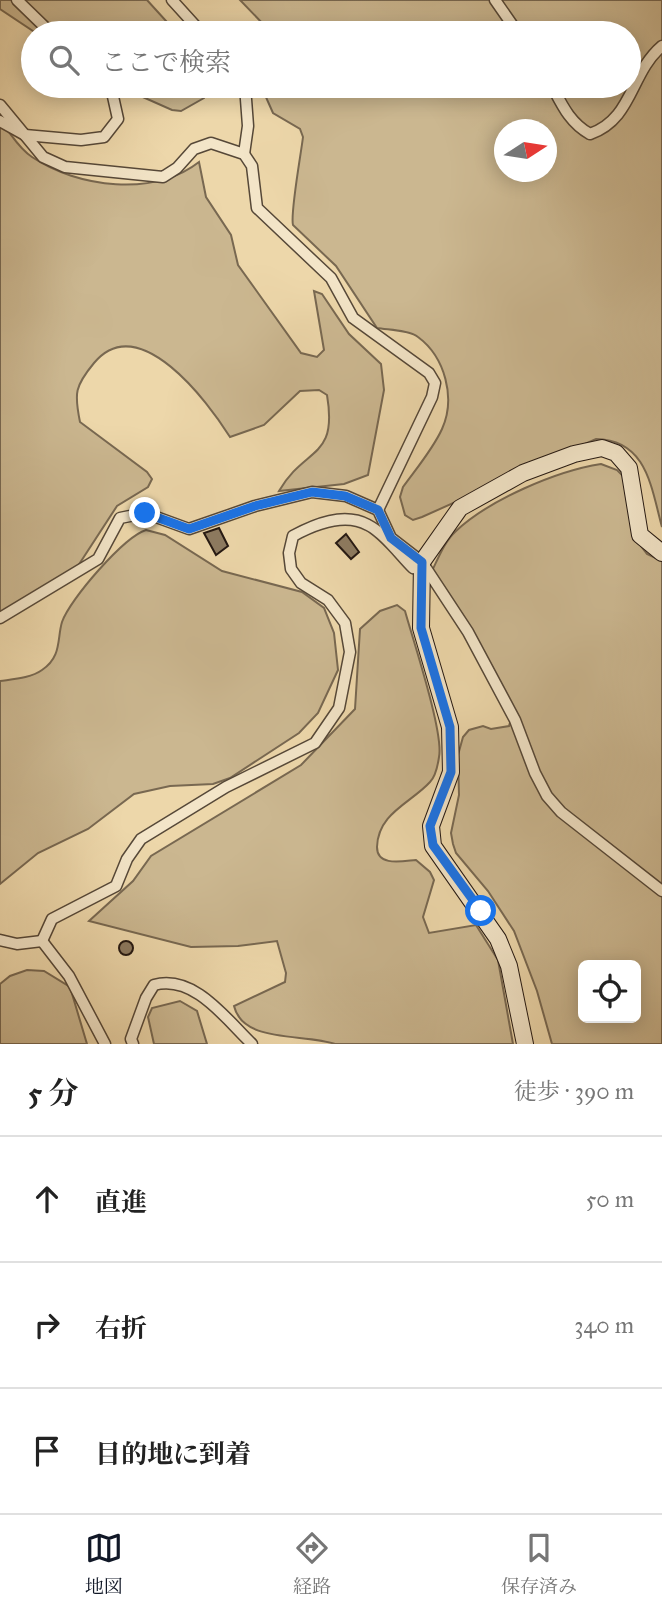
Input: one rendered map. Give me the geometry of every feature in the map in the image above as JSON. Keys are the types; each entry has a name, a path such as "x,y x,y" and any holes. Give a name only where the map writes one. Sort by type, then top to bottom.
{"street":[{"path":"18,0 39,21"},
{"path":"172,0 191,21"},
{"path":"495,0 510,21"},
{"path":"641,73 650,55 662,46"},
{"path":"0,121 25,135 81,140 104,137 118,120 113,98"},
{"path":"244,154 248,126 246,98"},
{"path":"558,98 566,113 579,128 590,134 608,128 620,114 628,98"},
{"path":"0,105 43,157 65,167 163,177 177,168 194,149 211,143 244,154 252,166 257,208 331,278 353,318 429,373 435,383 432,397 378,510"},
{"path":"41,941 52,919 116,886 127,859 141,839 226,787 315,743 338,708 350,652 345,623 328,600 301,583 291,569 289,553 293,536 314,524 341,519 368,525 413,568 422,562 460,508 523,473 574,454 602,448 616,453 629,468 640,535 662,553"},
{"path":"0,618 98,559 120,518 145,513 189,529 255,506 312,492 345,496 378,510 391,538 422,562 497,682 547,796 561,812 662,891"},
{"path":"422,562 421,628 450,727 451,772 430,826 433,845 498,939 509,966 525,1044"},
{"path":"0,940 17,944 41,941"},
{"path":"41,941 69,976 105,1044"},
{"path":"133,1044 131,1040 146,998 155,985 169,981 192,988 253,1044"}],"shaded area":[{"path":"0,0 147,0 166,21 21,23 0,9"},
{"path":"240,0 662,0 662,527 650,482 636,457 613,441 596,439 422,517 413,520 405,515 400,497 403,487 434,444 446,417 448,392 445,379 435,355 418,337 377,328 336,266 293,225 294,197 303,137 300,129 273,113 266,98 641,98 641,21 260,21"},
{"path":"145,98 204,98 181,111 172,110"},
{"path":"0,121 32,157 71,176 93,181 139,184 181,173 199,162 206,197 231,235 238,265 301,353 317,357 324,350 314,291 322,294 349,334 381,364 384,390 368,475 344,484 279,491 299,466 324,442 329,416 327,395 319,390 300,391 264,425 230,437 206,403 171,367 151,353 131,347 112,349 94,363 80,384 77,404 80,422 147,472 152,479 148,487 117,506 74,572 0,614"},
{"path":"601,464 617,470 624,477 641,546 647,554 662,561 662,1044 552,1044 537,991 514,931 488,891 456,853 451,833 459,795 458,755 463,737 469,730 483,726 491,729 509,726 512,716 431,573 448,540 470,520 505,498 564,473"},
{"path":"146,530 165,535 222,571 302,592 324,608 334,633 338,670 318,713 299,733 230,778 213,784 170,786 134,794 88,829 38,853 0,884 0,681 33,675 48,665 58,647 62,622 75,599 112,556 136,535"},
{"path":"397,605 405,611 427,686 437,728 439,757 430,782 383,825 379,835 378,853 386,860 416,860 430,872 434,880 423,917 429,933 476,925 498,960 513,1044 335,1044 262,1032 240,1018 234,1006 285,982 286,973 277,941 238,946 191,947 89,921 133,881 151,856 301,765 355,709 360,629 380,611"},
{"path":"27,970 44,971 70,987 87,1044 0,1044 0,984 10,976"},
{"path":"180,1001 197,1011 207,1044 154,1044 148,1017 152,1008"}],"building":[{"path":"219,528 228,546 216,555 204,533"},
{"path":"346,534 359,552 351,559 336,543"},
{"path":"123,941 129,941 133,948 129,955 123,955 119,951 119,945"}],"route":[{"path":"145,513 189,529 215,523 255,506 312,492 345,496 378,510 391,538 422,562 421,628 450,727 451,772 430,826 433,845 481,911"}]}
